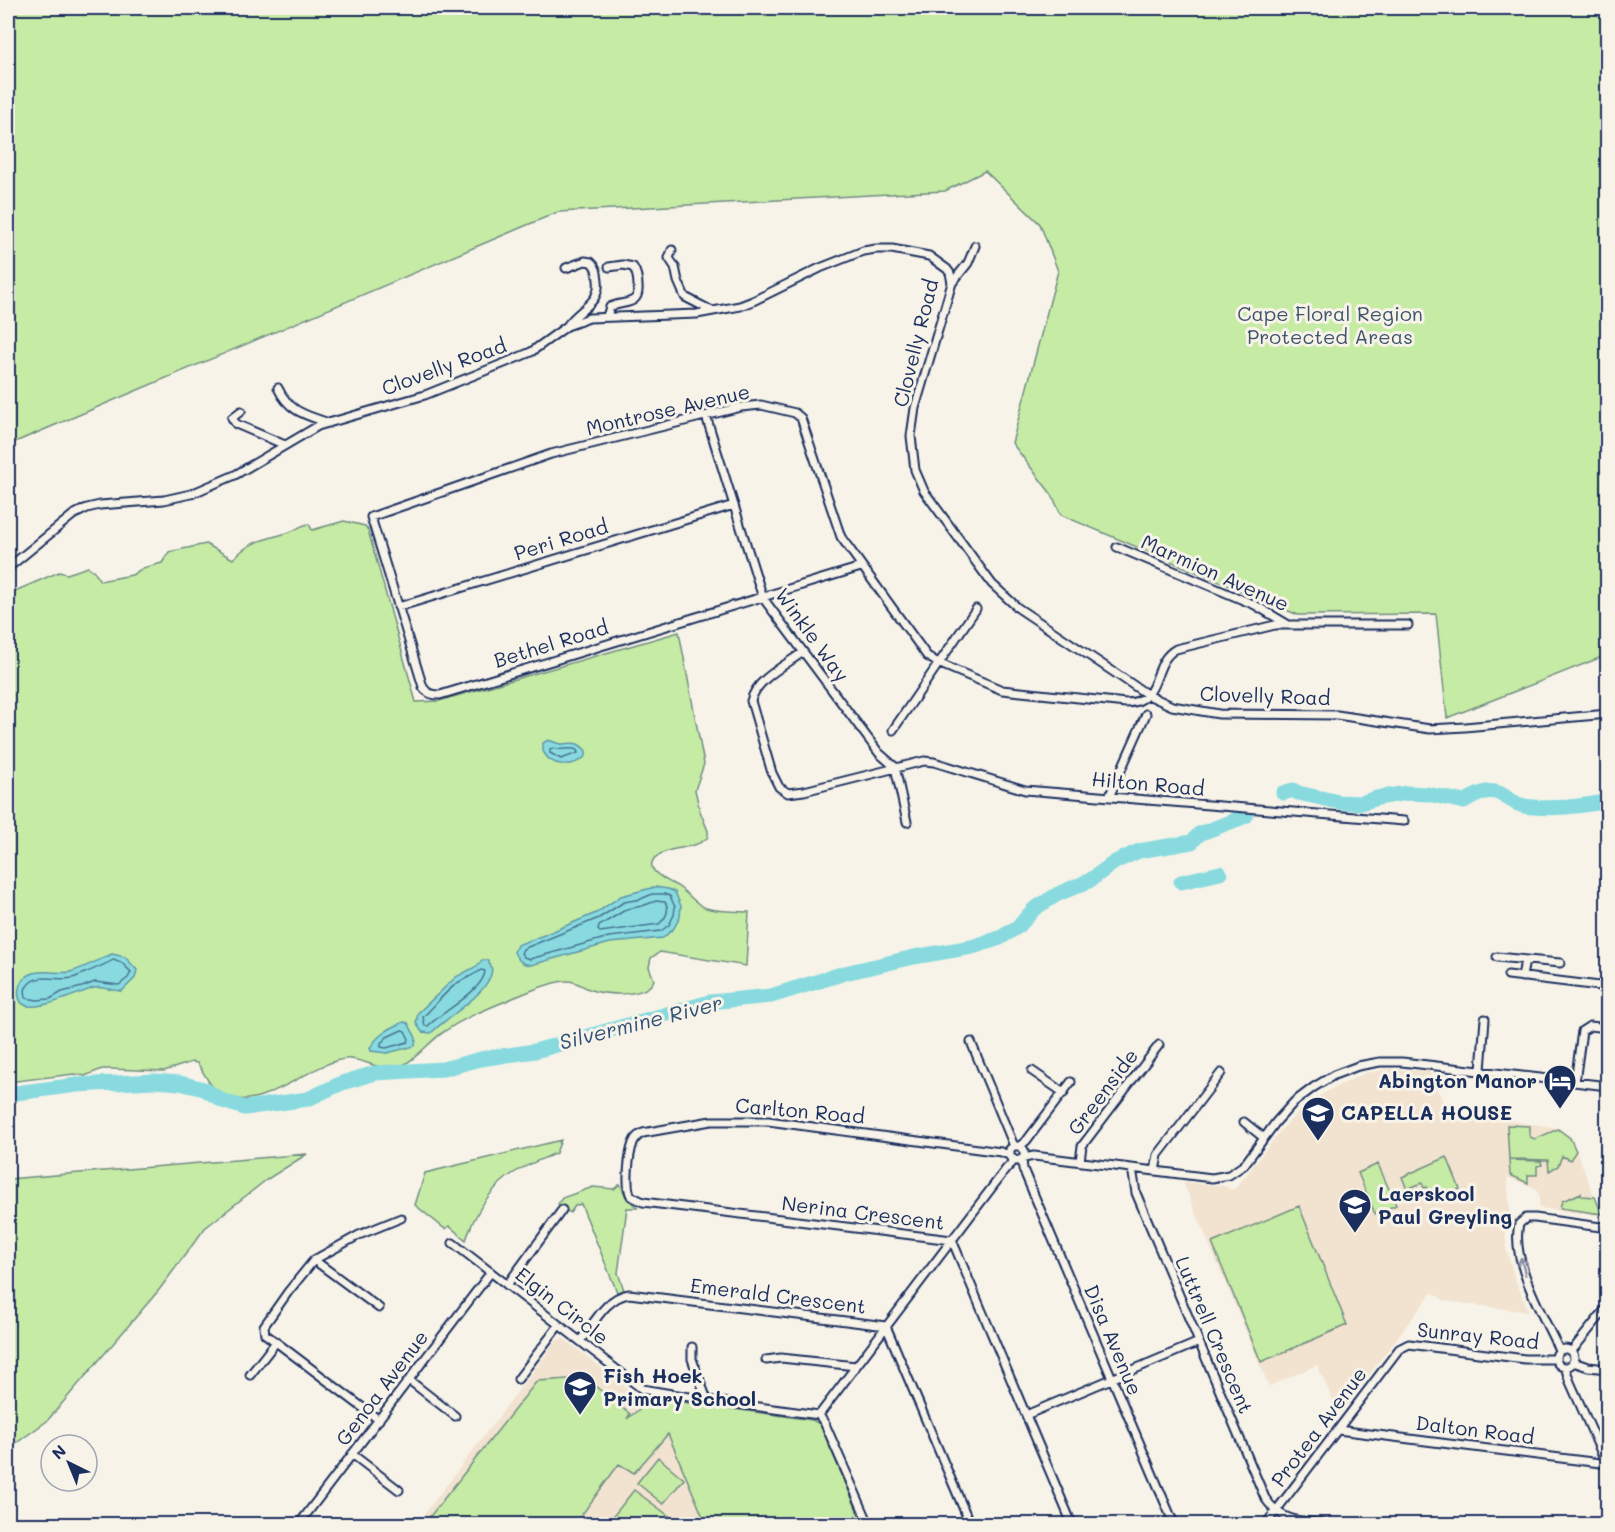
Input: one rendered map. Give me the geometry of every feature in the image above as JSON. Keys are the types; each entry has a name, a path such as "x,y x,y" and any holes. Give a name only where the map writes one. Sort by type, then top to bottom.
{"street":[{"path":"952,283 968,263 975,246"},
{"name":"Clovelly Road","path":"8,568 73,515 87,508 164,500 191,494 235,475 304,433 329,423 425,394 507,362 531,352 567,326 589,318 712,312 753,301 820,268 863,251 892,249 929,256 939,261 950,273 952,283 915,408 911,436 915,470 924,491 992,584 1018,608 1148,695 1172,706 1219,714 1337,715 1430,729 1465,728 1608,714"},
{"path":"672,250 669,260 675,267 685,297 712,312"},
{"path":"567,268 585,261 591,262 597,272 599,286 597,296 572,318 567,326"},
{"path":"607,316 610,307 632,301 639,293 638,277 633,267 609,267"},
{"path":"278,388 288,404 298,413 329,423"},
{"name":"Montrose Avenue","path":"371,517 551,454 757,404 799,415 838,531 861,567 927,656 938,663 1008,691 1126,703 1138,702 1148,695"},
{"path":"241,411 232,417 236,424 285,445"},
{"name":"Winkle Way","path":"706,416 763,598 879,753 896,767"},
{"name":"Peri Road","path":"398,607 734,505"},
{"name":"Bethel Road","path":"371,517 423,687 433,695 440,695 861,567"},
{"name":"Marmion Avenue","path":"1117,547 1255,605 1287,624 1408,625"},
{"path":"893,730 976,609"},
{"path":"1148,695 1165,658 1173,650 1273,625 1287,624"},
{"name":"Hilton Road","path":"803,652 758,686 752,694 751,701 772,773 779,787 788,793 916,762 934,762 1022,790 1404,821"},
{"path":"1109,797 1146,714"},
{"path":"896,767 907,822"},
{"path":"1497,957 1560,963"},
{"path":"1522,977 1525,960"},
{"path":"1508,975 1608,987"},
{"path":"1482,1070 1485,1019"},
{"path":"1575,1082 1582,1031 1590,1026 1608,1028"},
{"name":"Disa Avenue","path":"971,1042 1174,1524"},
{"name":"Greenside","path":"1080,1161 1082,1146 1159,1045"},
{"name":"Carlton Road","path":"643,1202 631,1196 627,1186 632,1144 637,1136 644,1132 711,1121 776,1122 1212,1178 1229,1175 1244,1165 1294,1102 1334,1075 1358,1066 1380,1062 1402,1062 1608,1087"},
{"path":"1032,1071 1064,1093"},
{"path":"1155,1171 1158,1155 1221,1073"},
{"path":"868,1524 819,1415 1071,1083"},
{"path":"1608,1087 1608,1102"},
{"path":"1244,1122 1264,1138"},
{"name":"Luttrell Crescent","path":"1132,1168 1136,1193 1263,1495 1276,1511"},
{"name":"Nerina Crescent","path":"643,1202 952,1240 1072,1524"},
{"path":"507,1284 562,1210"},
{"path":"379,1420 265,1334 264,1326 315,1260 359,1235 401,1218"},
{"path":"1559,1350 1527,1279 1517,1239 1519,1224 1526,1218 1608,1228"},
{"name":"Elgin Circle","path":"453,1243 642,1389 819,1415"},
{"path":"315,1260 379,1308"},
{"name":"Genoa Avenue","path":"299,1524 491,1272"},
{"name":"Emerald Crescent","path":"580,1341 610,1302 619,1296 629,1294 886,1326 970,1524"},
{"path":"1571,1352 1608,1306"},
{"path":"518,1379 559,1325"},
{"path":"250,1375 276,1342"},
{"path":"1026,1415 1199,1342"},
{"name":"Sunray Road","path":"1399,1349 1409,1344 1525,1359 1555,1359"},
{"path":"692,1347 692,1359 707,1400"},
{"path":"1565,1367 1573,1362 1574,1356 1564,1348 1559,1350 1555,1359 1558,1364 1565,1367 1607,1465"},
{"name":"Protea Avenue","path":"1266,1524 1399,1349"},
{"path":"766,1360 781,1358 856,1366"},
{"path":"1573,1362 1588,1367 1608,1369"},
{"path":"409,1380 455,1416"},
{"name":"Dalton Road","path":"1338,1430 1607,1465"},
{"path":"352,1454 399,1490"},
{"path":"1276,1511 1291,1520 1329,1524"}],"shaded area":[{"name":"Laerskool Paul Greyling","path":"1391,1069 1429,1071 1453,1122 1504,1120 1559,1128 1571,1137 1602,1216 1539,1208 1539,1194 1533,1187 1507,1177 1510,1212 1505,1221 1506,1248 1514,1277 1529,1312 1445,1301 1432,1292 1349,1401 1344,1394 1333,1400 1317,1365 1269,1386 1183,1182 1224,1186 1232,1190 1236,1188 1282,1129 1304,1107 1326,1092 1365,1073"},
{"name":"Fish Hoek Primary School","path":"564,1339 639,1397 653,1398 706,1524 417,1524 557,1340"}],"green space":[{"name":"Cape Floral Region Protected Areas","path":"8,8 1607,8 1607,655 1447,718 1436,614 1298,615 1061,515 1052,495 1012,443 1058,271 1040,224 985,171 945,191 558,212 8,445"},
{"path":"344,521 365,526 368,530 416,702 439,701 679,632 704,764 695,790 708,837 696,844 662,853 652,862 652,867 659,876 680,888 703,907 749,912 746,966 660,952 651,958 649,967 654,980 643,990 626,994 607,993 591,990 573,982 555,983 523,994 462,1021 439,1035 411,1060 398,1067 378,1067 358,1060 345,1059 330,1063 262,1096 245,1099 230,1098 215,1089 197,1063 192,1062 164,1071 102,1069 85,1076 74,1074 8,1082 8,594 59,572 67,574 88,567 94,571 100,581 132,575 143,568 162,563 169,552 206,544 233,559 252,544 265,539 309,524 312,530"},
{"path":"1507,1125 1530,1126 1530,1137 1535,1139 1558,1129 1570,1138 1576,1151 1570,1160 1562,1156 1558,1166 1549,1171 1548,1160 1509,1159"},
{"path":"561,1140 556,1153 519,1170 494,1190 478,1213 466,1240 449,1226 445,1229 415,1205 425,1173"},
{"path":"307,1154 266,1180 205,1228 159,1290 47,1421 8,1449 8,1179"},
{"path":"1447,1157 1460,1189 1433,1201 1427,1187 1424,1188 1422,1183 1407,1189 1402,1177"},
{"path":"1509,1160 1541,1161 1542,1165 1537,1166 1537,1175 1528,1175 1528,1183 1510,1175"},
{"path":"1378,1164 1396,1205 1375,1214 1358,1173"},
{"path":"620,1184 626,1196 637,1208 627,1208 618,1273 624,1290 617,1292 581,1204 575,1206 570,1213 558,1204 562,1198 593,1187 614,1189"},
{"path":"1581,1193 1581,1196 1595,1197 1602,1214 1560,1208 1562,1201"},
{"path":"1299,1206 1347,1325 1261,1362 1212,1243"},
{"path":"585,1378 630,1414 627,1419 653,1398 812,1420 820,1424 863,1524 706,1524 668,1434 634,1473 619,1464 575,1524 424,1524 537,1381"},
{"path":"658,1457 684,1479 663,1504 637,1483"},
{"path":"634,1490 680,1524 607,1524"}],"water":[{"path":"548,740 561,744 578,744 586,751 586,756 569,764 551,761 543,751 543,743"},
{"path":"655,887 675,892 681,906 680,917 674,928 663,938 610,943 531,965 520,961 514,952 517,945 596,913 621,896"},
{"path":"112,954 125,957 137,970 135,978 122,991 94,988 45,1005 27,1006 21,1002 19,987 30,975 36,972 70,972"},
{"path":"482,960 488,960 492,970 484,988 431,1033 422,1032 416,1023 418,1013 456,977 477,966"},
{"path":"404,1022 408,1023 416,1038 415,1046 387,1053 371,1051 373,1043 381,1035"}],"waterway":[{"name":"Silvermine River","path":"1283,793 1293,790 1339,802 1361,803 1407,793 1428,794 1464,802 1477,795 1495,792 1522,805 1542,808 1570,807 1608,801"},
{"name":"Silvermine River","path":"8,1094 77,1085 155,1081 180,1083 204,1089 223,1101 245,1108 308,1099 342,1083 375,1073 443,1069 481,1059 535,1051 710,1002 771,996 845,973 914,957 972,947 1000,938 1019,926 1034,909 1058,894 1089,881 1115,862 1139,851 1192,842 1199,834 1246,816"},
{"path":"1181,882 1220,873"}],"place":[{"name":"Abington Manor","path":"1560,1110"},
{"name":"CAPELLA HOUSE","path":"1318,1142"},
{"name":"Laerskool Paul Greyling","path":"1355,1234"},
{"name":"Fish Hoek Primary School","path":"580,1416"}]}
